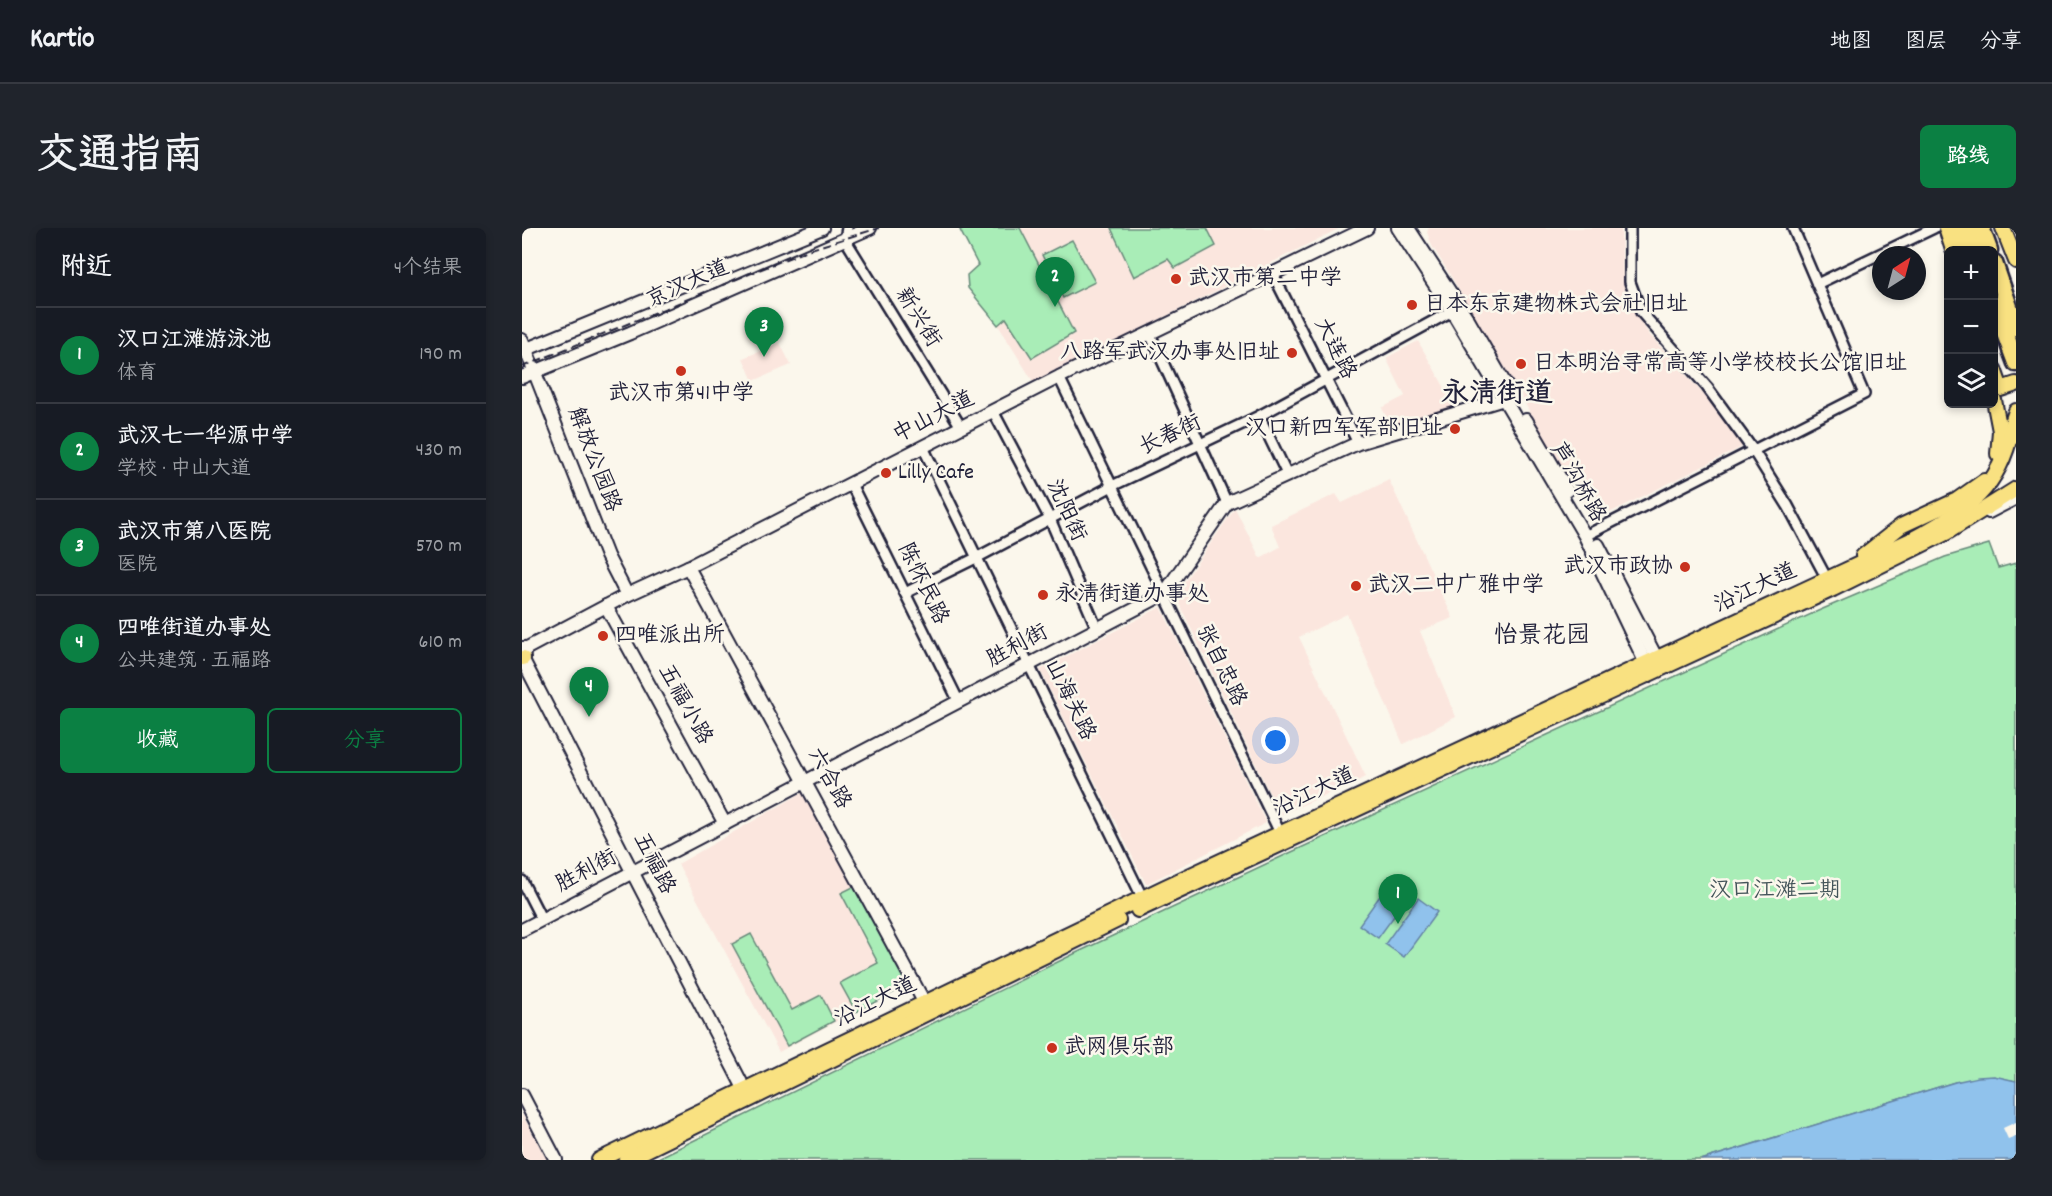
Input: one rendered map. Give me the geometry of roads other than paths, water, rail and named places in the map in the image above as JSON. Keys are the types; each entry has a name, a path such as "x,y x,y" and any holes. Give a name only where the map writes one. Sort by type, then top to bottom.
{"highway":[{"path":"1954,228 1961,246"},
{"path":"1967,228 1974,246"},
{"path":"1981,228 1988,246"},
{"path":"1998,275 2016,327"},
{"path":"1998,315 2016,363"},
{"path":"1998,337 2006,358 2016,372"}],"main road":[{"path":"1946,228 1952,246"},
{"path":"2003,228 2016,261"},
{"path":"1998,380 2001,389 2016,384"},
{"path":"1995,408 2001,441 1996,470"},
{"name":"沿江大道","path":"626,1160 747,1095 1144,902 1654,666 1827,579 1913,539 1963,510 1984,490 1996,470 2012,429 2016,411"},
{"path":"2012,429 2016,445"},
{"name":"沿江大道","path":"1654,666 1736,633 1926,544 1969,521 2016,489"},
{"name":"沿江大道","path":"599,1160 747,1095"}],"street":[{"name":"京汉大道","path":"523,347 822,228"},
{"name":"京汉大道","path":"522,377 630,333 846,233 870,228"},
{"name":"中山大道","path":"523,655 627,595 688,567 1059,377 1367,228"},
{"name":"芦沟桥路","path":"1398,228 1508,397 1588,534 1654,666"},
{"name":"芦沟桥路","path":"1408,228 1467,318 1508,397"},
{"path":"1630,228 1630,282 1641,312 1707,387 1753,450 1788,506 1827,579"},
{"path":"1588,534 1864,394 1793,228"},
{"path":"1817,284 1934,228"},
{"name":"新兴街","path":"846,233 961,427"},
{"name":"大连路","path":"1273,273 1359,443"},
{"name":"长春街","path":"905,593 978,558 1112,486 1259,416 1452,310"},
{"path":"1149,334 1227,502 1359,443 1508,397"},
{"name":"解放公园路","path":"523,347 535,371 607,556 627,595"},
{"name":"张自忠路","path":"1059,377 1282,837"},
{"name":"沈阳街","path":"993,411 1050,519 1097,629"},
{"path":"1259,416 1287,474"},
{"name":"山海关路","path":"923,447 1144,902"},
{"name":"陈怀民路","path":"851,484 959,702"},
{"path":"1969,521 2016,498"},
{"name":"胜利街","path":"522,930 1164,594 1227,502"},
{"name":"六合路","path":"688,567 927,1007"},
{"name":"五福小路","path":"606,606 725,824"},
{"name":"五福路","path":"523,655 747,1095"},
{"path":"522,881 542,920"},
{"path":"522,1095 556,1160"}],"water":[{"path":"1392,879 1411,893 1378,938 1359,925"},
{"path":"1418,898 1437,912 1404,957 1385,944"},
{"path":"1994,1076 2016,1081 2016,1160 1701,1160 1955,1082"}],"railway":[{"path":"522,367 808,250 879,228"}],"place":[{"name":"武汉市第二中学","path":"1176,279"},
{"name":"日本东京建物株式会社旧址","path":"1412,305"},
{"name":"武汉七一华源中学","path":"1055,307"},
{"name":"八路军武汉办事处旧址","path":"1292,353"},
{"name":"武汉市第八医院","path":"764,357"},
{"name":"日本明治寻常高等小学校校长公馆旧址","path":"1521,364"},
{"name":"武汉市第41中学","path":"681,371"},
{"name":"汉口新四军军部旧址","path":"1455,429"},
{"name":"Lilly Cafe","path":"886,473"},
{"name":"武汉市政协","path":"1685,567"},
{"name":"武汉二中广雅中学","path":"1356,586"},
{"name":"永清街道办事处","path":"1043,595"},
{"name":"四唯派出所","path":"603,636"},
{"name":"四唯街道办事处","path":"589,717"},
{"name":"汉口江滩游泳池","path":"1398,924"},
{"name":"武网俱乐部","path":"1052,1048"}],"district":[{"name":"永清街道","path":"1497,396"},
{"name":"怡景花园","path":"1542,637"}],"park label":[{"name":"汉口江滩二期","path":"1775,891"}]}
